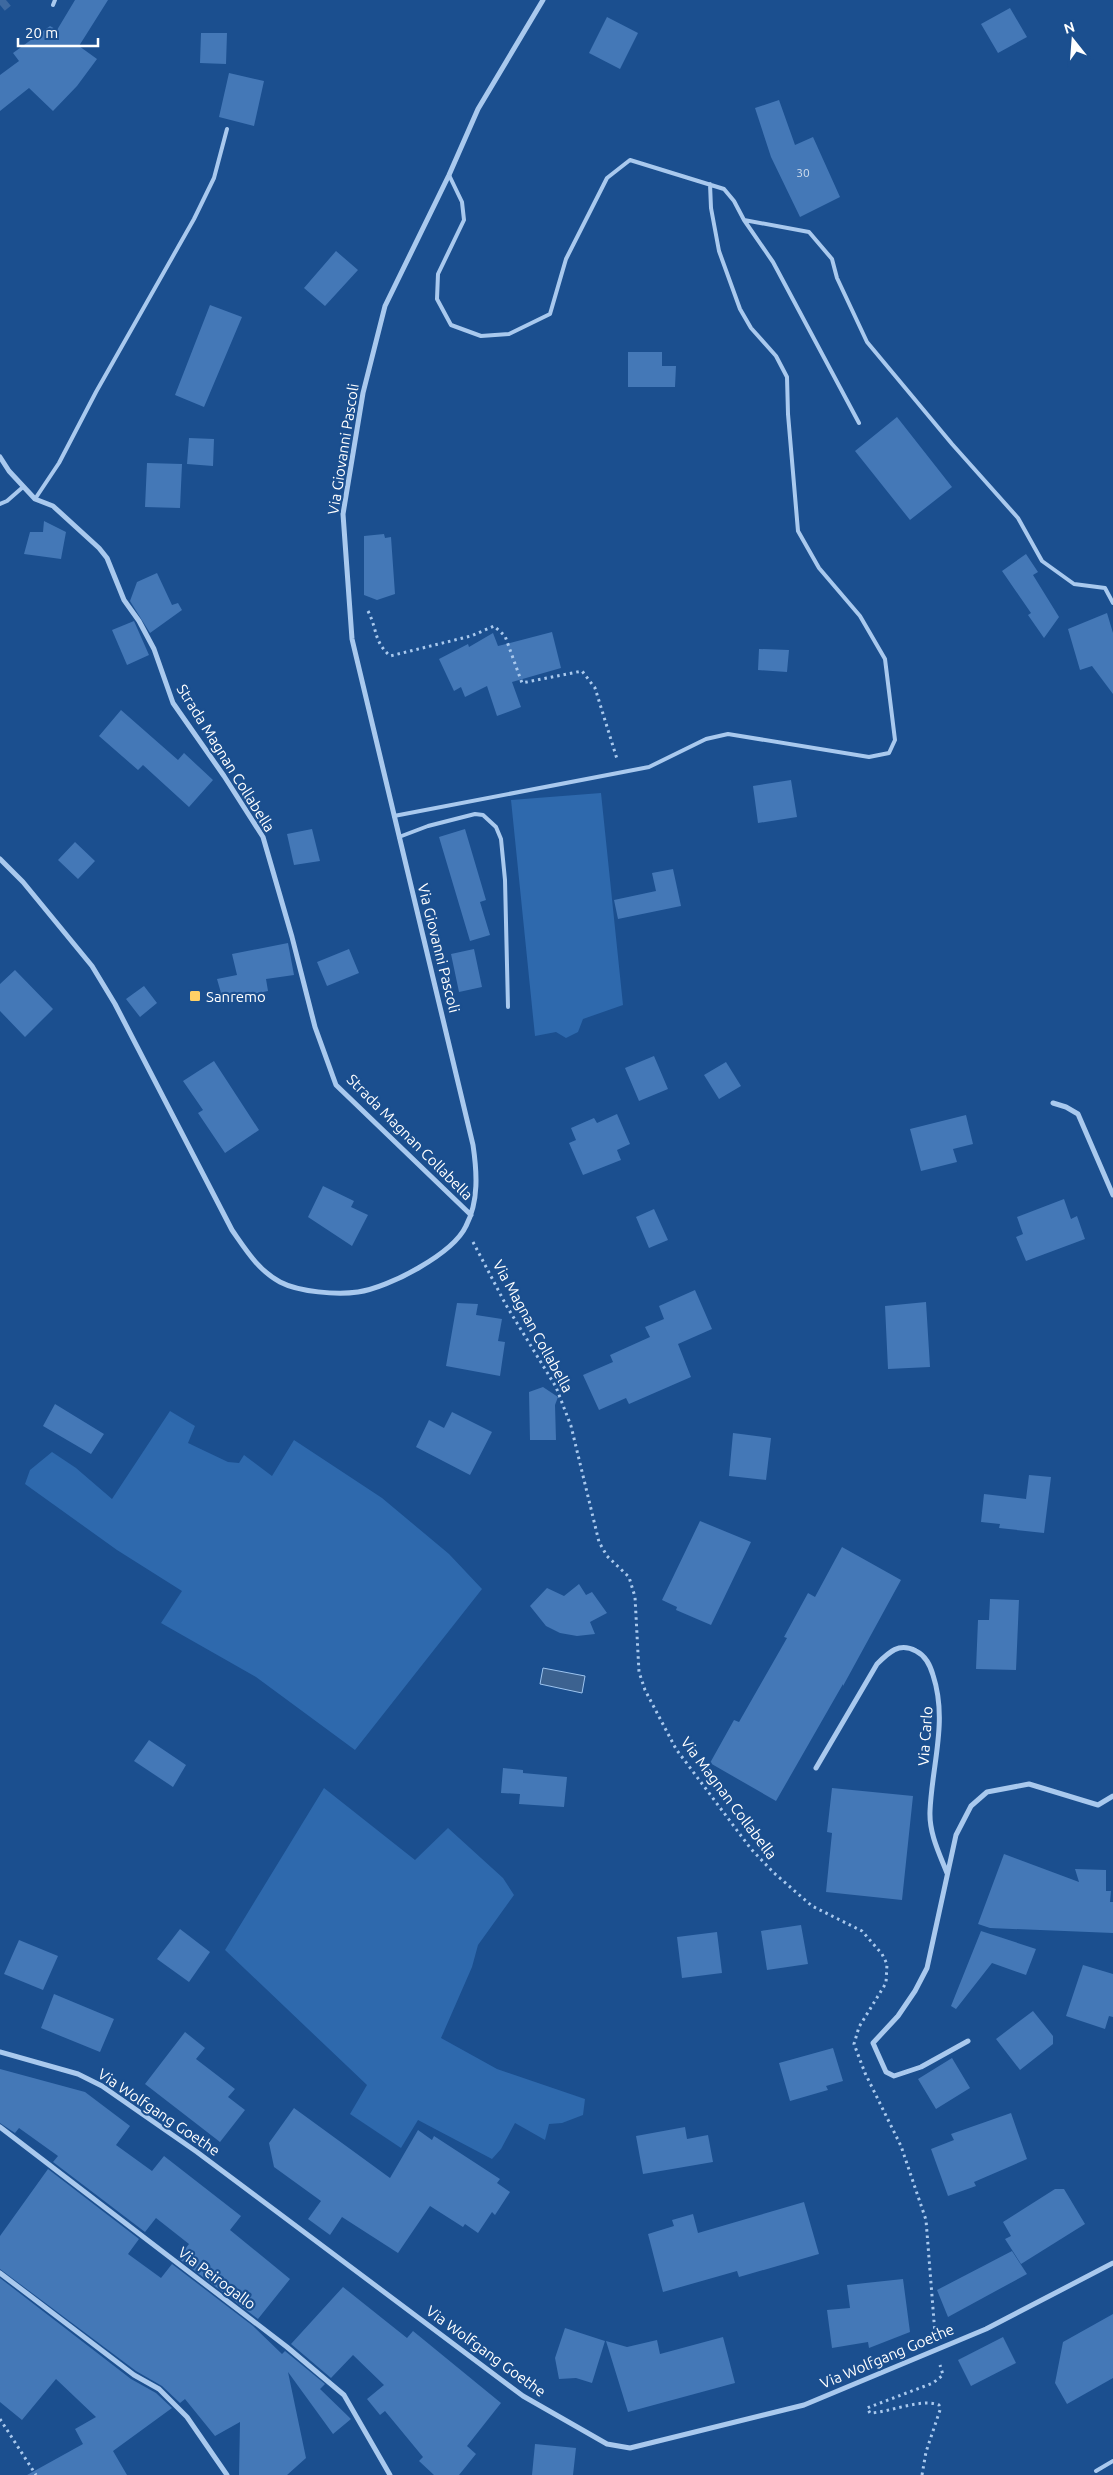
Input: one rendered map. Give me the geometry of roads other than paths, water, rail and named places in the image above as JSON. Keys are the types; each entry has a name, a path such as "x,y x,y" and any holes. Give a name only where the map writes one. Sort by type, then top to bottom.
{"street":[{"name":"Via Giovanni Pascoli","path":"0,858 23,882 92,966 115,1004 227,1222 254,1262 281,1282 311,1291 359,1292 380,1287 435,1257 451,1244 465,1228 471,1215 477,1176 473,1145 352,639 343,514 363,393 385,306 449,175 478,109 543,0"},
{"name":"Strada Magnan Collabella","path":"0,457 23,487 35,499 53,506 103,553 124,600 139,621 154,650 173,703 263,836 315,1027 336,1085 471,1215"},
{"path":"1053,1103 1066,1107 1078,1114 1113,1195"},
{"name":"Via Carlo","path":"816,1768 877,1664 891,1650 900,1647 910,1648 925,1657 939,1693 941,1722 930,1812 932,1830 948,1873"},
{"path":"968,2041 921,2067 894,2076 886,2072 873,2043 898,2016 915,1991 927,1968 956,1835 971,1806 987,1792 1029,1784 1098,1805 1113,1796"},
{"name":"Via Wolfgang Goethe","path":"0,2052 78,2074 102,2086 197,2152 523,2396 607,2444 630,2448 804,2404 986,2329 1113,2263"},
{"name":"Via Peirogallo","path":"0,2127 287,2347 344,2395 390,2475"},
{"path":"0,2273 134,2375 159,2389 187,2417 227,2475"}],"lane":[{"path":"53,5 55,0"},
{"path":"35,499 59,463 96,392 194,218 214,178 227,129"},
{"path":"449,175 462,202 464,220 438,274 437,299 451,325 481,336 509,334 550,314 566,259 606,178 630,160 724,189 734,201 744,220 778,271 859,422"},
{"path":"394,816 620,771 649,768 706,739 728,734 869,758 889,753 895,740 885,659 860,616 819,568 798,531 788,414 787,377 776,356 751,328 740,308 719,252 711,208 710,184"},
{"path":"744,220 809,232 832,259 838,278 867,342 952,444 1018,518 1042,561 1074,584 1105,588 1113,603"},
{"path":"0,504 7,501 23,487"},
{"path":"399,837 428,826 475,814 483,815 496,827 501,839 505,880 508,1007"},
{"path":"1096,2470 1113,2461"}],"tunnel":[{"path":"0,5 6,0"}],"place":[{"name":"Sanremo","path":"195,996"}]}
